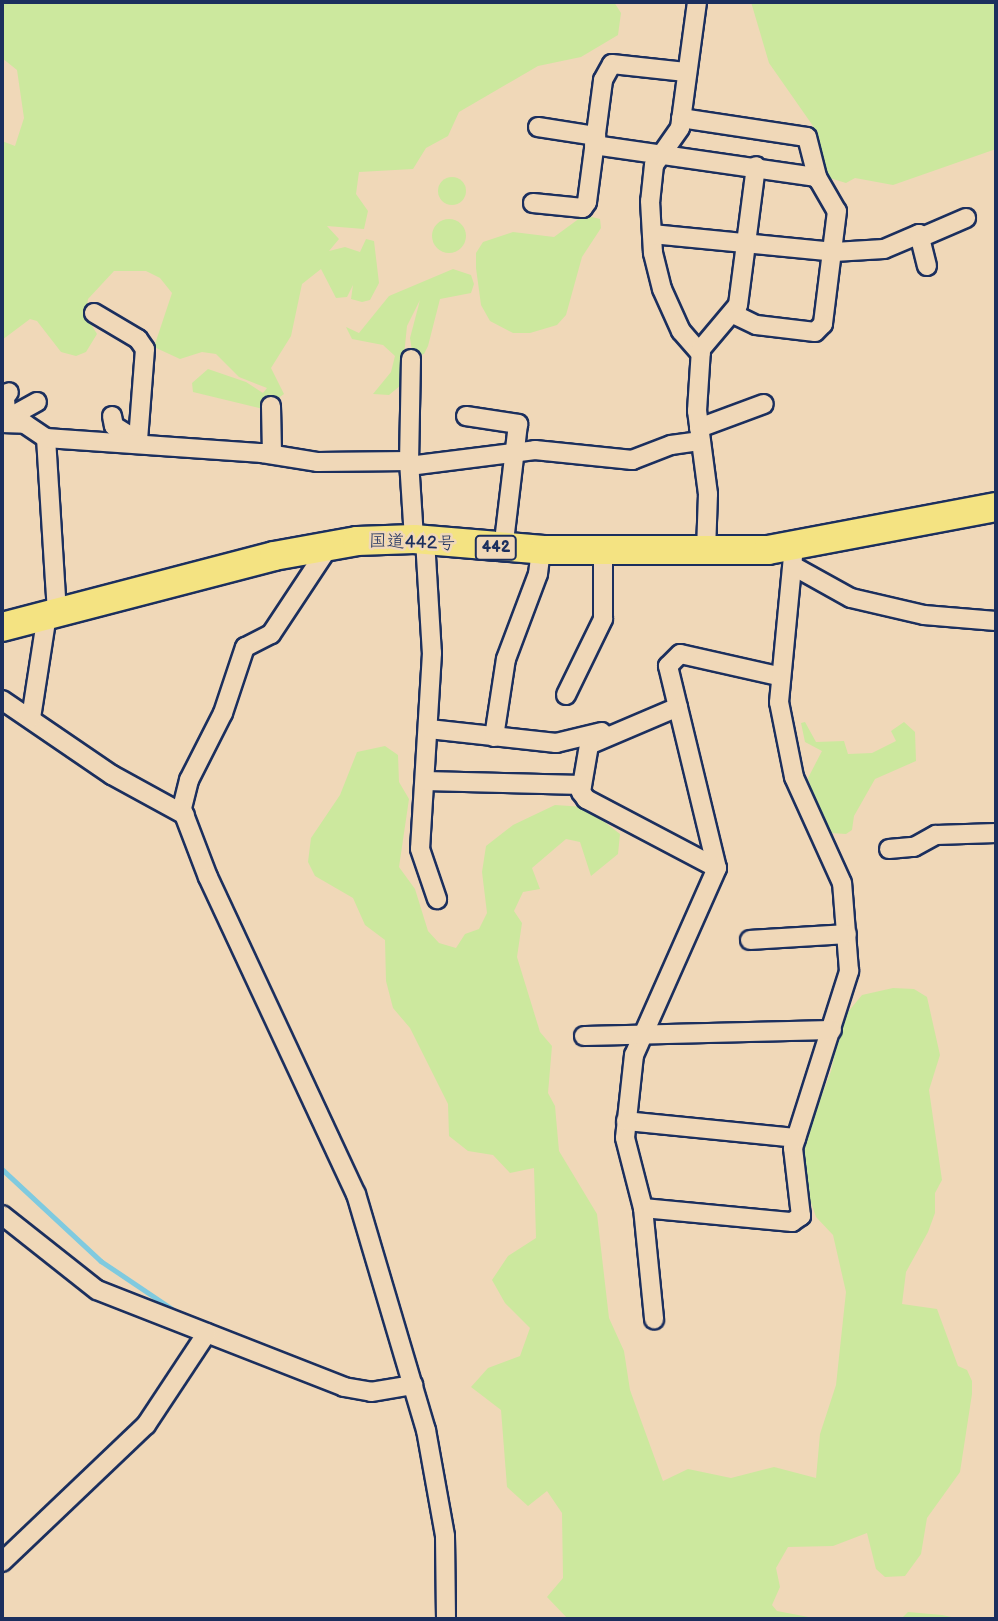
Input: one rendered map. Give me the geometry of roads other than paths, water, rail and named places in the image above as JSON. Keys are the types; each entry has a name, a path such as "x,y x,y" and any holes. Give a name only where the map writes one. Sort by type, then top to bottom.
{"highway":[{"name":"国道442号","path":"2,627 330,545 420,540 503,549 706,551 794,556 996,508"}],"street":[{"path":"697,2 676,138 652,175 652,234 667,300 681,331 701,354"},
{"path":"533,203 583,208 603,80 611,64 686,72"},
{"path":"681,118 807,137 818,180"},
{"path":"538,127 664,154 812,174 837,211 826,316 818,331 749,324 733,314"},
{"path":"706,551 708,495 700,435 701,354 709,337 733,314 746,245 756,166"},
{"path":"652,234 834,252 884,249 916,234 922,237 966,218"},
{"path":"922,237 927,266"},
{"path":"94,313 138,339 145,349 140,442"},
{"path":"411,359 409,464 432,653 420,849 437,899"},
{"path":"6,421 5,397 9,392"},
{"path":"6,421 37,402"},
{"path":"6,421 25,425 46,438 140,442 272,454 328,463 409,464 545,450 632,460 700,435 764,404"},
{"path":"271,406 272,454"},
{"path":"112,416 114,426 140,442"},
{"path":"466,416 515,421 520,428 503,549"},
{"path":"31,718 52,614 46,438"},
{"path":"330,545 271,634 245,647 223,713 183,796 184,815 208,877 350,1177 413,1385 444,1520 446,1619"},
{"path":"494,737 506,659 538,574 541,550"},
{"path":"566,695 603,619 603,551"},
{"path":"643,1208 797,1222 802,1211 792,1164 796,1138 849,979 847,934 837,867 791,766 778,676 794,556 851,598 924,615 996,621"},
{"path":"654,1319 643,1208 626,1149 626,1121 640,1036 717,868 668,666 680,654 778,676"},
{"path":"2,700 112,775 184,815"},
{"path":"678,707 587,748 582,785 586,799 717,868"},
{"path":"429,729 556,743 606,731 613,734"},
{"path":"425,780 582,785"},
{"path":"889,849 914,847 936,835 996,833"},
{"path":"750,940 847,934"},
{"path":"584,1037 832,1030"},
{"path":"626,1121 796,1138"},
{"path":"2,1215 90,1286 355,1390 379,1392 413,1385"},
{"path":"2,1562 146,1425 207,1333"}],"waterway":[{"path":"2,1169 101,1261 180,1314"}]}
